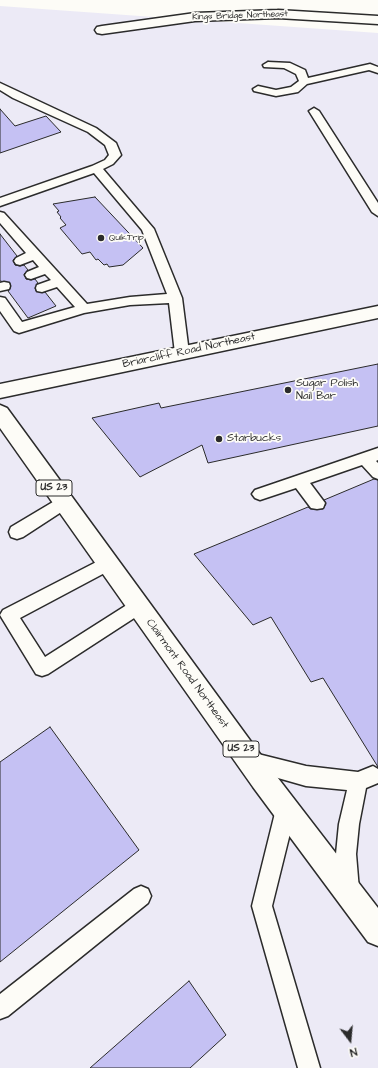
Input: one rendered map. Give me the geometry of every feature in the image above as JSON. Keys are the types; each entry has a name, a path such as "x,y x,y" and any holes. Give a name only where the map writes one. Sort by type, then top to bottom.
{"main road":[{"name":"Kings Bridge Northeast","path":"102,30 210,16 278,14 378,20"},
{"name":"Briarcliff Road Northeast","path":"0,391 378,312"},
{"name":"Clairmont Road Northeast","path":"0,413 250,761 378,932"}],"lane":[{"path":"268,65 286,65 293,68 300,72 304,82"},
{"path":"258,89 276,93 294,90 304,82 370,66 378,70"},
{"path":"0,86 17,96 86,127 105,139 113,147 116,155 109,162 96,168 0,202"},
{"path":"314,110 378,212"},
{"path":"96,168 148,229 176,298 182,353"},
{"path":"1,218 84,309"},
{"path":"0,234 12,230"},
{"path":"10,248 24,243"},
{"path":"20,261 34,254"},
{"path":"31,275 47,268"},
{"path":"42,288 59,282"},
{"path":"6,302 19,328 84,309 130,300 176,298"},
{"path":"260,494 372,456 378,473"},
{"path":"299,480 317,503"},
{"path":"17,532 63,502"},
{"path":"108,563 8,615 42,668 139,606"},
{"path":"250,761 306,776 366,779 349,824 346,854 349,894"},
{"path":"286,809 262,906 309,1068"},
{"path":"0,1008 141,896"}],"shaded area":[{"path":"0,6 378,33 378,1068 0,1068"}],"building":[{"path":"0,109 15,126 46,116 61,132 0,153"},
{"name":"QuikTrip","path":"95,197 143,248 123,265 109,267 107,264 104,265 98,259 96,260 90,252 82,254 60,228 66,225 57,212 59,211 53,204"},
{"path":"0,234 17,256 13,260 15,265 24,265 28,270 24,274 26,279 35,279 38,283 35,288 36,291 45,292 56,306 28,318 8,291 10,289 10,283 0,281"},
{"path":"378,364 378,426 208,463 202,445 140,477 92,418 159,403 161,408"},
{"path":"374,479 378,480 378,767 323,678 311,682 271,617 253,625 194,554 308,507 311,509 323,509 326,504 324,500"},
{"path":"50,727 139,850 0,962 0,762"},
{"path":"189,981 226,1035 190,1068 90,1068"}],"place":[{"name":"QuikTrip","path":"101,238"},
{"name":"Sugar Polish Nail Bar","path":"288,390"},
{"name":"Starbucks","path":"219,439"}]}
